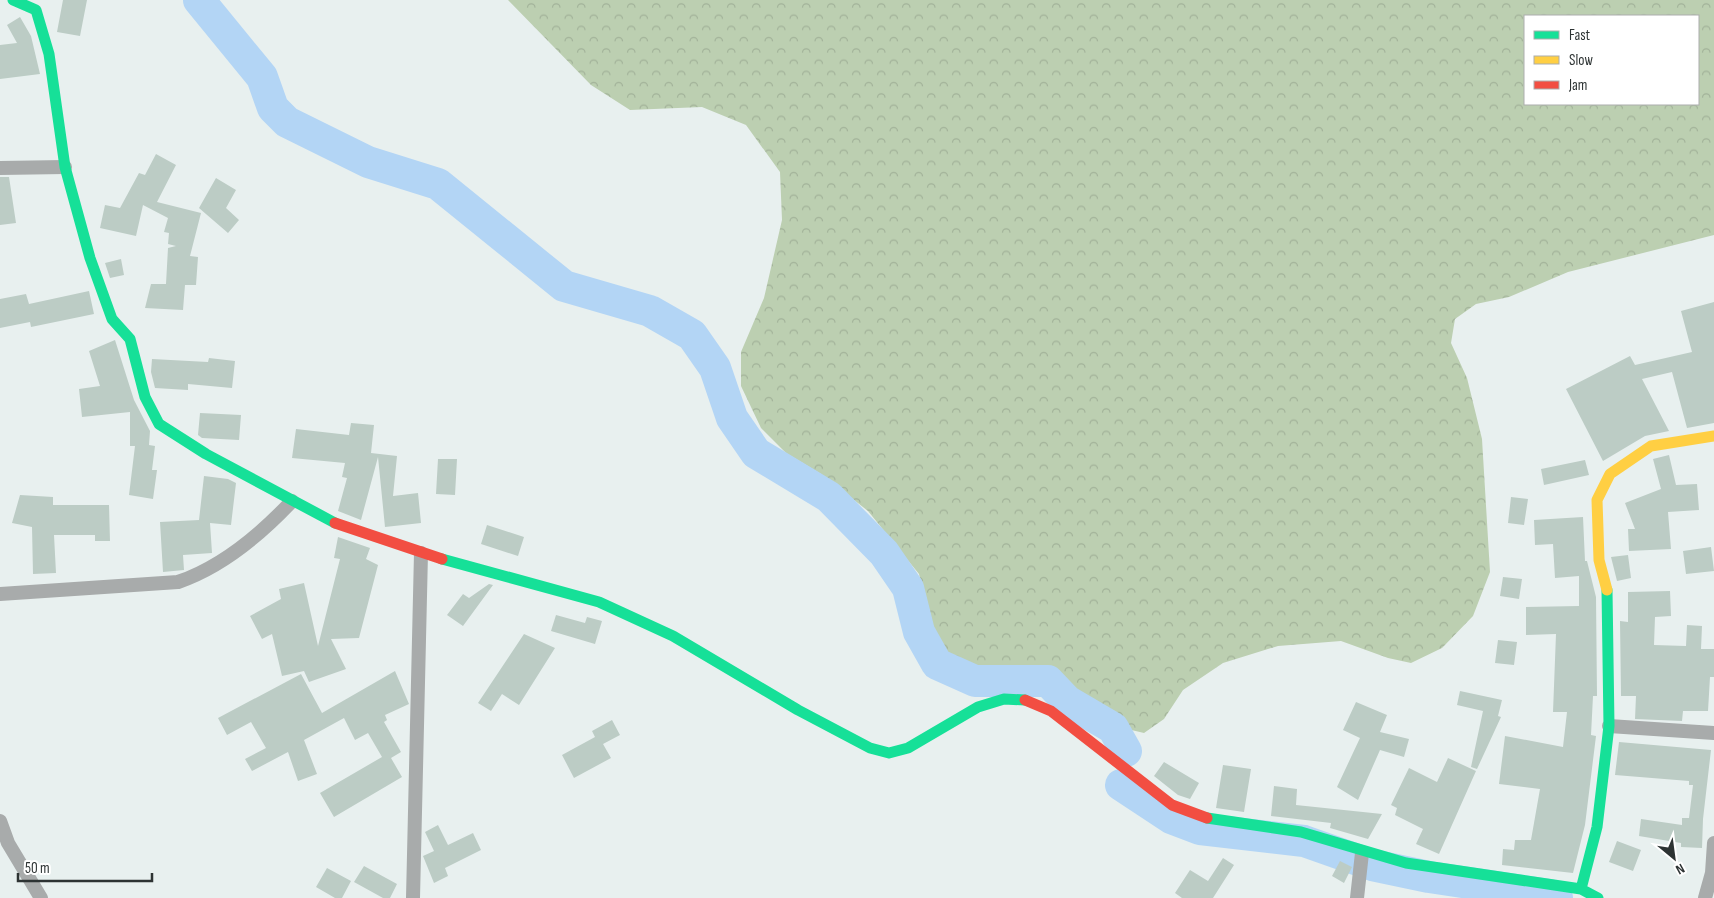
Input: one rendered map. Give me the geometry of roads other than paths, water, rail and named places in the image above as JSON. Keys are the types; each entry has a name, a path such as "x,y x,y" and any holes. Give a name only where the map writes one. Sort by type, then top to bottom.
{"street":[{"path":"13,0 37,5 49,54 65,167 90,258 112,320 130,340 145,397 159,424 206,454 340,525 421,553 600,602 673,636 798,710 870,748 889,753 908,748 978,707 1004,699 1028,700 1051,711 1172,805 1209,819 1301,832 1362,852 1406,863 1572,890 1598,898"},
{"path":"0,168 65,167"},
{"path":"1572,890 1597,828 1609,726 1608,596 1599,560 1597,500 1610,474 1651,446 1714,436"},
{"path":"0,594 178,582 203,574 266,529 292,501"},
{"path":"413,898 421,553"},
{"path":"1609,726 1714,733"},
{"path":"0,821 8,843 41,898"},
{"path":"1705,898 1712,873 1714,843"},
{"path":"1357,898 1362,852"}],"waterway":[{"path":"199,0 262,77 273,108 287,122 368,162 438,184 564,286 650,311 692,335 715,368 732,418 756,453 829,497 884,553 908,588 919,632 937,664 975,681 1048,681 1067,701 1113,728 1126,751"},
{"path":"1121,785 1171,818 1200,829 1304,841 1372,865 1429,877 1550,895 1557,898"}]}
